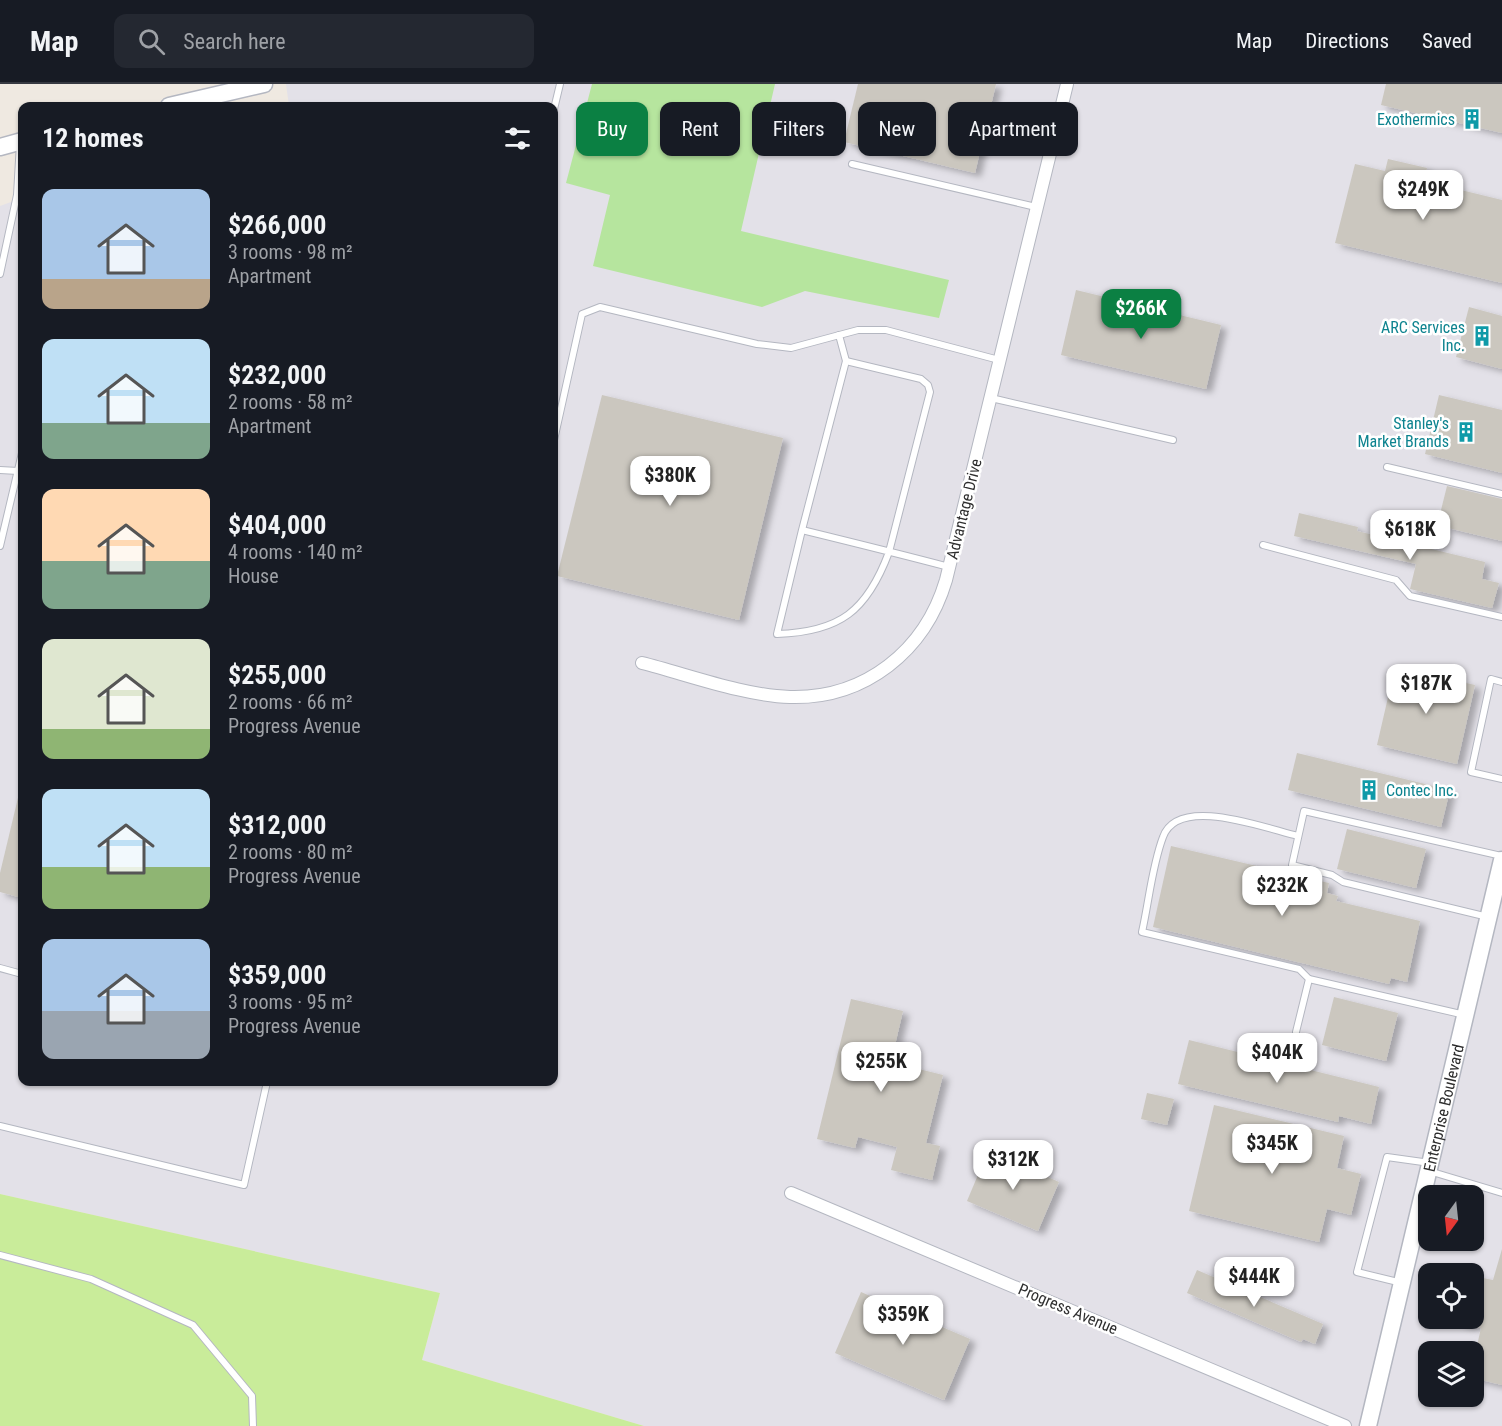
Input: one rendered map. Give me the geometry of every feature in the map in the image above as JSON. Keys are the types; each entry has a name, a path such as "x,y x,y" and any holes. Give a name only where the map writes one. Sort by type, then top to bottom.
{"street":[{"path":"186,102 264,84"},
{"name":"Advantage Drive","path":"642,663 766,695 789,697 836,692 860,685 900,658 918,638 942,596 950,567 1067,84"},
{"path":"0,147 18,143"},
{"name":"Enterprise Boulevard","path":"1368,1426 1502,858"},
{"name":"Progress Avenue","path":"791,1193 1345,1426"}],"lane":[{"path":"556,102 560,84"},
{"path":"852,164 1037,208"},
{"path":"0,274 18,182"},
{"path":"558,422 582,314 600,307 757,344 788,348 858,330 886,330 1000,360"},
{"path":"839,335 846,361 777,634 819,630 845,619 865,598 889,552 930,392 928,385 921,379 846,361"},
{"path":"991,398 1173,440"},
{"path":"1387,467 1502,494"},
{"path":"0,470 18,471 0,546"},
{"path":"802,530 950,567"},
{"path":"1263,545 1396,580 1410,596 1502,617"},
{"path":"1502,682 1491,679 1471,772 1502,779"},
{"path":"1489,917 1343,882 1332,875 1292,865 1298,836 1304,811 1502,858"},
{"path":"1298,836 1203,813 1180,818 1163,835 1142,932 1299,969 1309,979 1465,1015"},
{"path":"0,968 18,973"},
{"path":"1296,1032 1309,979"},
{"path":"0,1126 244,1185 266,1086"},
{"path":"1402,1283 1357,1272 1387,1157 1430,1167 1502,1193"},
{"path":"0,1255 91,1279 193,1325 252,1396 252,1426"}],"shaded area":[{"path":"286,84 1502,84 1502,1426 644,1426 422,1360 440,1293 0,1194 0,206 18,199 18,1086 558,1086 558,102 288,102"}],"green space":[{"path":"592,84 775,84 771,102 752,102 752,156 758,156 741,231 949,280 939,318 805,291 762,307 593,266 610,195 566,183 576,145 576,156 648,156 648,102 587,102"},
{"path":"0,1194 440,1293 422,1360 644,1426 0,1426"}],"building":[{"path":"858,84 996,84 992,102 948,102 948,156 979,156 975,173 903,156 936,156 936,102 858,102 858,145 846,142"},
{"name":"Exothermics","path":"1386,84 1502,84 1502,133 1381,105"},
{"path":"1388,159 1427,168 1424,181 1502,200 1502,283 1335,243 1355,164 1385,171"},
{"path":"1076,290 1221,325 1206,389 1061,355"},
{"name":"ARC Services Inc.","path":"1469,307 1502,316 1502,369 1456,357"},
{"path":"602,395 783,438 739,620 558,576"},
{"name":"Stanley's Market Brands","path":"1439,395 1502,410 1502,473 1425,454"},
{"path":"1447,486 1502,499 1502,541 1444,527 1447,516 1440,514"},
{"path":"1299,513 1358,527 1357,531 1485,562 1482,579 1499,583 1492,608 1410,589 1416,564 1294,536"},
{"path":"1395,667 1475,685 1457,764 1377,745"},
{"name":"Contec Inc.","path":"1297,753 1450,790 1441,827 1288,790"},
{"path":"18,798 18,897 0,892 0,873"},
{"path":"1347,829 1426,849 1416,888 1337,869"},
{"path":"1171,846 1329,883 1327,893 1338,896 1336,901 1420,921 1407,982 1391,978 1389,984 1153,927"},
{"path":"1334,997 1398,1013 1386,1061 1322,1045"},
{"path":"851,999 903,1011 891,1062 943,1075 926,1143 940,1146 932,1180 891,1170 897,1147 858,1137 855,1148 817,1139"},
{"path":"1189,1040 1379,1087 1371,1124 1339,1116 1338,1122 1178,1084"},
{"path":"1147,1093 1174,1099 1167,1125 1141,1119"},
{"path":"1214,1105 1344,1136 1337,1168 1361,1174 1351,1215 1327,1209 1319,1242 1189,1211"},
{"path":"988,1151 1059,1182 1038,1231 967,1201"},
{"path":"1502,1249 1502,1385 1484,1381 1484,1341 1478,1341 1481,1329 1484,1329 1484,1278 1493,1280"},
{"path":"1197,1270 1323,1324 1315,1344 1303,1339 1301,1342 1187,1293"},
{"path":"861,1292 970,1339 944,1400 835,1353"}],"place":[{"name":"Exothermics","path":"1472,119"},
{"name":"ARC Services Inc.","path":"1482,336"},
{"name":"Stanley's Market Brands","path":"1466,432"},
{"name":"Contec Inc.","path":"1369,790"}]}
